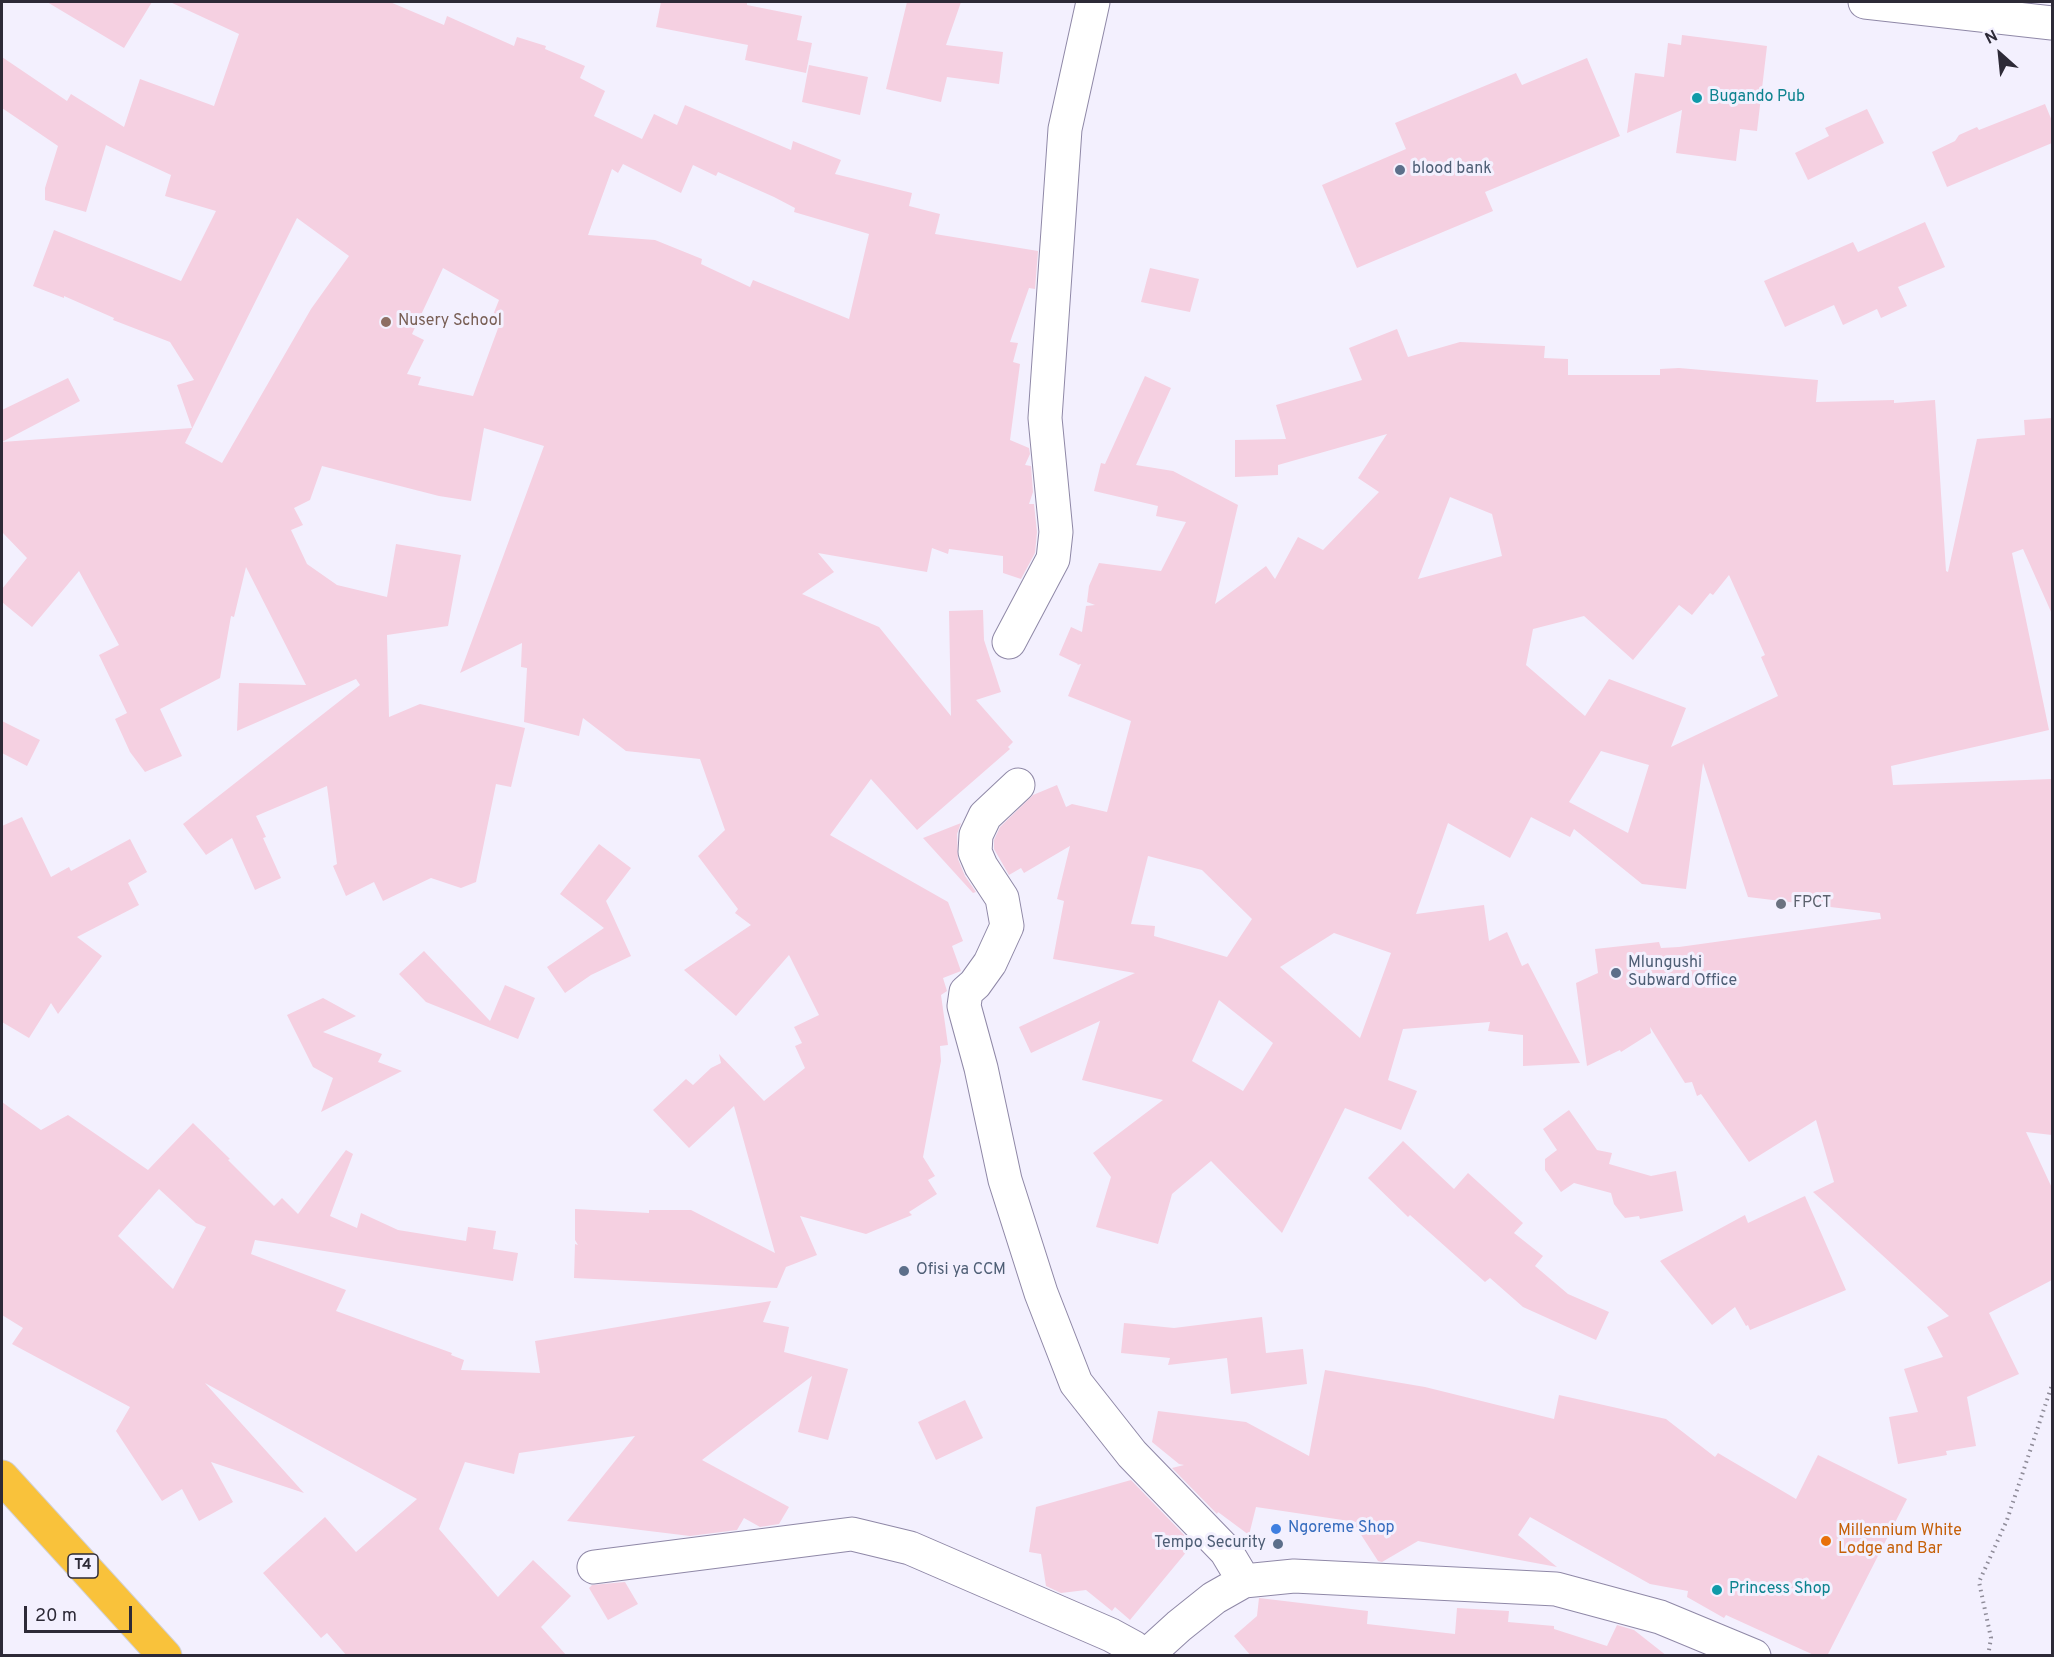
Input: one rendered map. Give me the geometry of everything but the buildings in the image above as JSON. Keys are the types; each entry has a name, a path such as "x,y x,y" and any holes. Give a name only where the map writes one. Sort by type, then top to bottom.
{"highway":[{"name":"T4","path":"6,1491 165,1656"}],"street":[{"path":"1009,642 1053,559 1056,532 1045,418 1065,129 1093,2"},
{"path":"1865,2 2052,23"},
{"path":"1018,785 985,816 976,835 975,852 981,866 1002,898 1007,926 990,963 975,984 966,992 964,1006 981,1068 1005,1180 1041,1293 1076,1383 1132,1454 1226,1551 1244,1581"},
{"path":"594,1567 852,1534 910,1548 1112,1635 1145,1656 1205,1605 1244,1581 1294,1576 1556,1589 1660,1617 1754,1656"}],"path":[{"path":"1988,1656 1991,1638 1979,1582 2007,1521 2052,1385"}],"place":[{"name":"Bugando Pub","path":"1697,98"},
{"name":"blood bank","path":"1400,170"},
{"name":"Nusery School","path":"386,322"},
{"name":"FPCT","path":"1781,904"},
{"name":"Mlungushi Subward Office","path":"1616,973"},
{"name":"Ofisi ya CCM","path":"904,1271"},
{"name":"Ngoreme Shop","path":"1276,1529"},
{"name":"Millennium White Lodge and Bar","path":"1826,1541"},
{"name":"Tempo Security","path":"1278,1544"},
{"name":"Princess Shop","path":"1717,1590"}]}
